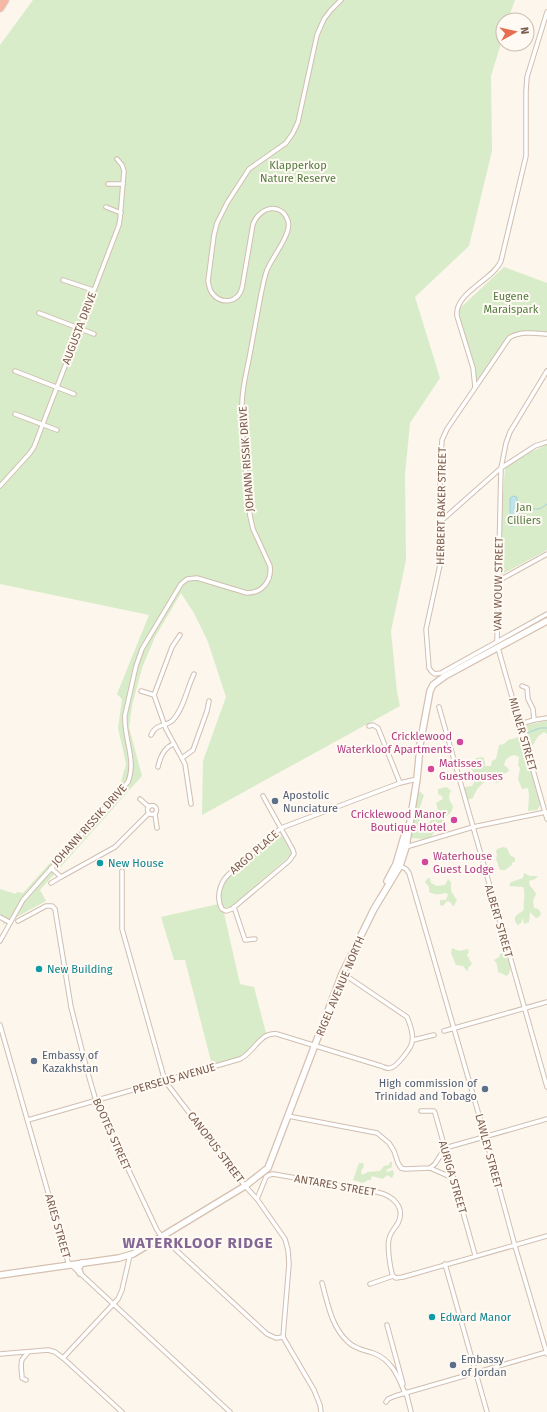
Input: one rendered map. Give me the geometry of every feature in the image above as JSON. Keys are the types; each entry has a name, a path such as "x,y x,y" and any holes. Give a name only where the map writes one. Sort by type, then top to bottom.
{"highway":[{"path":"0,8 6,0"}],"main road":[{"path":"498,648 513,636 547,621"},
{"name":"RIGEL AVENUE NORTH","path":"0,1275 119,1258 130,1255 162,1237 245,1184 260,1173 269,1162 288,1116 341,973 398,865 405,844 428,697 433,685 445,676 498,648"},
{"name":"RIGEL AVENUE NORTH","path":"398,865 399,852 405,844"},
{"path":"80,1273 78,1268 82,1263"}],"street":[{"name":"JOHANN RISSIK DRIVE","path":"0,941 9,922 23,900 128,782 131,765 124,723 136,666 142,649 181,584 185,580 197,578 251,593 260,590 265,586 270,578 270,566 253,528 250,516 242,403 244,381 263,285 270,263 286,234 288,226 287,219 283,213 272,208 265,209 256,216 253,224 242,288 238,297 231,300 226,301 219,298 213,294 209,286 208,281 212,244 218,223 227,203 249,169 281,146 293,133 298,122 317,35 324,20 341,0"},
{"path":"475,388 473,368 457,316 457,309 462,301 496,269 501,261 526,156 526,83 546,20 547,12"},
{"name":"AUGUSTA DRIVE","path":"0,486 32,450 118,225 121,213 123,169 117,159"},
{"path":"108,184 123,184"},
{"path":"106,207 121,213"},
{"path":"63,280 93,290"},
{"path":"39,313 94,334"},
{"name":"HERBERT BAKER STREET","path":"497,641 440,673 436,674 430,671 426,629 439,569 440,472 442,440 447,429 509,338 523,334 547,334"},
{"path":"15,371 74,394"},
{"name":"VAN WOUW STREET","path":"497,641 501,468 507,439 510,432 547,371"},
{"path":"15,414 43,423 57,430"},
{"path":"440,522 501,468 535,446 547,442"},
{"path":"498,581 547,554"},
{"path":"497,641 513,636 547,614"},
{"path":"180,635 172,647 154,695 164,724 186,768 191,804"},
{"name":"MILNER STREET","path":"498,648 547,819"},
{"path":"151,735 155,729 172,721 184,701 194,674"},
{"path":"522,686 527,688 528,699 533,709 534,720"},
{"path":"131,688 154,695"},
{"path":"182,758 193,750 207,711 209,701"},
{"name":"ALBERT STREET","path":"439,708 547,1087"},
{"path":"520,724 547,718"},
{"path":"369,726 373,725 378,728 400,783"},
{"path":"158,767 160,757 164,751 169,746 174,744"},
{"path":"263,796 281,828 416,778"},
{"path":"140,799 149,807 153,806 156,808 155,814 157,828"},
{"path":"51,883 115,847 149,813 149,807"},
{"path":"405,844 546,812"},
{"path":"149,813 151,815 155,814"},
{"name":"ARGO PLACE","path":"281,828 293,850 294,855 234,908 226,911 220,907 219,898 222,882 281,828"},
{"name":"LAWLEY STREET","path":"398,865 406,869 409,873 547,1353"},
{"path":"51,868 61,877"},
{"name":"CANOPUS STREET","path":"122,871 122,929 165,1081 257,1199 285,1239 288,1250 289,1264 283,1337"},
{"name":"BOOTES STREET","path":"18,921 46,906 52,906 55,909 71,1007 96,1101 153,1224 162,1237 267,1334 276,1338 283,1337"},
{"path":"234,908 246,940 255,939"},
{"path":"0,917 9,922"},
{"path":"314,1045 391,1068 395,1066 408,1050 413,1040 411,1026 407,1017 341,973"},
{"path":"444,1031 547,1002"},
{"name":"ARIES STREET","path":"0,1025 70,1265 230,1412"},
{"name":"PERSEUS AVENUE","path":"28,1120 240,1059 264,1037 270,1034 277,1034 314,1045"},
{"path":"413,1040 434,1035"},
{"name":"AURIGA STREET","path":"421,1111 435,1112 475,1255"},
{"path":"288,1116 374,1132 381,1136 392,1147 398,1163 402,1168 430,1168 453,1177"},
{"path":"430,1168 435,1164 445,1148 547,1119"},
{"name":"ANTARES STREET","path":"257,1199 266,1177 273,1174 387,1195 395,1201 400,1212 398,1222 388,1241 393,1276"},
{"path":"370,1284 393,1276 398,1278 475,1255 515,1246 547,1236"},
{"path":"63,1358 118,1299 122,1290 130,1255"},
{"path":"445,1264 487,1412"},
{"path":"322,1283 332,1319 341,1334 352,1345 375,1354 390,1366 399,1378 412,1412"},
{"path":"387,1325 405,1393"},
{"path":"283,1337 314,1390 321,1412"},
{"path":"0,1354 48,1350 55,1352 122,1412"},
{"path":"26,1380 22,1378 21,1363 22,1358 28,1352"},
{"path":"386,1402 390,1398 405,1393 547,1353"}],"green space":[{"name":"Klapperkop Nature Reserve","path":"33,0 515,0 511,12 495,12 495,52 498,52 491,76 492,151 469,246 415,297 440,378 410,423 405,475 406,560 391,631 397,692 400,706 202,815 203,761 226,697 208,642 194,613 181,593 155,637 142,668 132,706 129,727 142,776 40,890 46,901 2,925 6,918 0,915 0,889 16,894 17,892 23,893 120,785 126,764 118,728 122,699 117,694 149,615 0,584 0,45"},
{"name":"Eugene Maraispark","path":"504,267 547,283 547,334 518,333 494,358 477,383 457,311"},
{"name":"Jan Cilliers","path":"547,445 547,550 501,575 501,521 505,468 528,453"},
{"path":"547,721 547,734 544,732 541,734 531,747 526,725"},
{"path":"519,737 523,740 541,804 537,810 528,811 528,788 522,789 518,779 520,768 518,765 519,757 515,755 506,759 504,765 509,771 502,775 500,782 496,783 492,778 478,788 473,798 467,800 464,791 465,787 472,786 473,784 474,777 471,768 476,758 483,757 485,766 491,766 492,761 496,759 499,745 504,744 508,740"},
{"path":"446,787 451,791 449,797 453,806 451,812 444,817 444,822 440,824 431,837 425,839 410,838 417,791 424,795 419,810 419,820 424,823 429,823 433,818 429,813 430,811 438,810 436,803 443,799 438,793 438,789"},
{"path":"280,831 292,851 291,855 230,908 223,906 221,895 223,883"},
{"path":"503,847 507,848 510,855 515,858 515,861 505,870 501,870 499,869 496,859 496,851 497,849"},
{"path":"524,873 530,876 538,876 529,881 530,886 536,894 533,901 534,908 538,909 541,913 539,917 536,918 530,912 529,922 524,924 522,919 522,922 518,925 515,918 523,911 524,908 524,889 523,887 509,886 511,882 523,878"},
{"path":"428,878 430,878 431,883 437,886 445,885 448,879 451,882 452,892 457,899 454,906 447,901 443,906 440,905 440,900 445,900 448,894 435,894 429,892 429,887 425,882"},
{"path":"218,904 219,909 224,913 240,984 254,987 266,1033 243,1056 212,1065 185,960 174,960 161,917"},
{"path":"452,948 459,951 468,949 469,952 467,955 472,964 468,968 468,971 463,966 456,965 451,953"},
{"path":"502,953 507,958 510,967 510,971 507,976 498,972 497,964 494,960"},
{"path":"390,1162 392,1162 392,1167 386,1170 387,1172 393,1170 394,1174 392,1178 387,1175 383,1179 372,1176 371,1180 363,1183 353,1180 359,1163 363,1163 364,1166 361,1171 362,1175 368,1172 380,1171 384,1166 389,1165"}],"water":[{"path":"513,496 517,497 519,522 518,525 510,526 510,498"}],"waterway":[{"path":"520,515 527,509 539,509 547,504"},
{"path":"527,733 540,728 547,728"}],"place":[{"name":"Cricklewood Waterkloof Apartments","path":"460,742"},
{"name":"Matisses Guesthouses","path":"431,769"},
{"name":"Apostolic Nunciature","path":"275,801"},
{"name":"Cricklewood Manor Boutique Hotel","path":"454,820"},
{"name":"Waterhouse Guest Lodge","path":"425,862"},
{"name":"New House","path":"100,863"},
{"name":"New Building","path":"39,969"},
{"name":"Embassy of Kazakhstan","path":"34,1061"},
{"name":"High commission of Trinidad and Tobago","path":"485,1089"},
{"name":"Edward Manor","path":"432,1317"},
{"name":"Embassy of Jordan","path":"453,1365"}],"district":[{"name":"WATERKLOOF RIDGE","path":"198,1243"}]}
